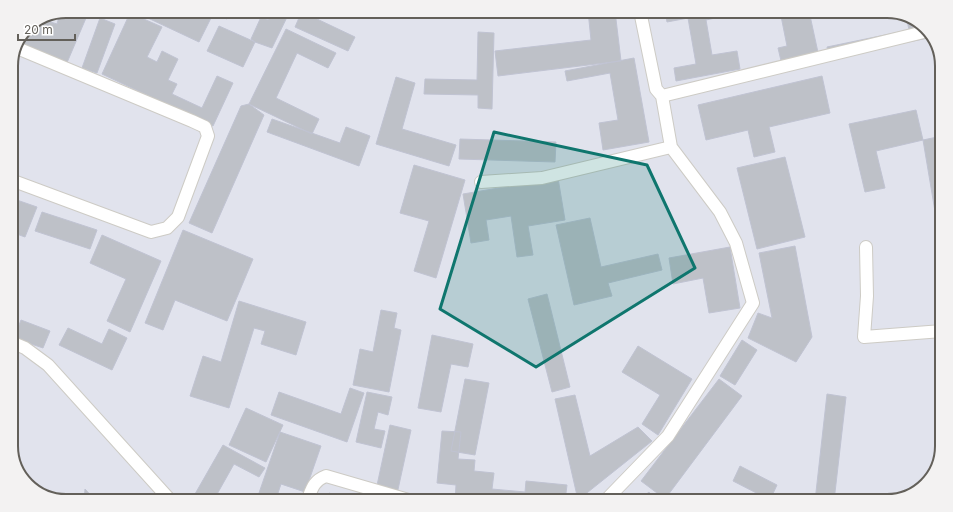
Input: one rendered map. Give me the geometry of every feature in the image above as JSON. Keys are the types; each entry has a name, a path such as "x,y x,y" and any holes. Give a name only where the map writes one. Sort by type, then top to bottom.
{"street":[{"path":"612,494 668,436 753,303 736,243 720,212 671,147 662,96 656,89 641,18"},
{"path":"662,96 922,33"},
{"path":"18,183 151,232 167,228 178,217 208,136 205,128 192,121 21,50"},
{"path":"480,182 542,178 671,147"},
{"path":"866,247 864,337 935,332"},
{"path":"18,345 25,348 48,365 165,494"},
{"path":"310,494 318,479 326,476 388,494"}],"highlighted area":[{"path":"494,132 647,165 695,268 536,367 440,309"}],"building":[{"path":"86,18 66,65 22,46 34,30 42,24 49,21 57,24 58,19"},
{"path":"100,18 115,24 97,73 82,68"},
{"path":"128,18 141,18 162,27 147,57 157,62 162,51 178,59 168,80 177,84 172,94 202,108 217,76 233,83 213,126 102,74"},
{"path":"148,18 211,18 199,42"},
{"path":"261,18 268,20 269,18 287,18 272,48 251,39"},
{"path":"299,18 318,18 355,37 348,51 295,27"},
{"path":"589,18 616,18 621,61 498,76 495,51 591,40"},
{"path":"666,18 688,18 667,22"},
{"path":"688,18 715,18 706,20 712,55 737,51 740,69 676,81 674,68 696,64"},
{"path":"781,18 811,18 819,57 782,65 778,48 787,46"},
{"path":"908,23 919,30 926,38 829,58 827,47 909,30"},
{"path":"219,26 255,42 243,67 207,51"},
{"path":"286,29 336,53 328,68 297,53 276,98 319,119 312,134 249,104"},
{"path":"478,32 494,33 492,109 478,108 478,95 424,94 425,79 477,80"},
{"path":"634,58 649,142 603,150 599,123 618,120 610,73 567,81 565,71"},
{"path":"822,76 830,113 769,127 775,152 754,157 748,130 706,140 698,105"},
{"path":"396,77 415,83 402,129 456,145 449,166 376,144"},
{"path":"249,104 264,115 212,233 189,223 241,106"},
{"path":"916,110 923,140 876,151 885,188 865,192 849,124"},
{"path":"272,119 340,143 346,127 370,136 359,166 267,132"},
{"path":"935,137 935,211 923,140"},
{"path":"460,139 556,142 555,162 459,159"},
{"path":"785,157 805,237 757,249 737,168"},
{"path":"414,165 465,180 436,278 414,271 429,221 400,213"},
{"path":"558,178 565,220 528,226 533,255 517,257 511,216 486,220 489,240 471,243 463,194"},
{"path":"18,200 37,207 25,237 18,234"},
{"path":"42,212 97,230 90,249 35,231"},
{"path":"590,218 601,267 658,254 662,270 608,283 612,296 574,305 556,225"},
{"path":"183,230 253,259 227,321 175,300 163,330 145,323"},
{"path":"102,235 161,261 130,332 107,321 126,279 90,263"},
{"path":"795,246 812,337 796,362 748,338 758,313 772,318 759,253"},
{"path":"730,247 740,308 709,313 703,278 673,284 669,258"},
{"path":"547,294 570,387 552,392 528,299"},
{"path":"239,301 306,322 296,355 261,344 265,331 254,328 229,408 190,396 203,356 221,362"},
{"path":"381,310 397,313 394,328 401,330 389,392 353,385 360,349 373,352"},
{"path":"21,320 50,331 43,348 18,339 18,328"},
{"path":"68,328 102,344 109,329 127,338 112,370 59,345"},
{"path":"432,335 473,344 468,367 451,364 441,412 418,408"},
{"path":"742,340 757,350 735,385 720,376"},
{"path":"638,346 692,379 658,435 642,424 660,395 622,372"},
{"path":"465,379 489,383 475,455 451,451"},
{"path":"719,379 742,396 669,494 658,494 641,481"},
{"path":"350,388 364,393 347,442 271,415 279,392 341,414"},
{"path":"367,392 392,397 388,415 378,412 374,429 385,431 381,448 356,442"},
{"path":"827,394 846,397 835,494 816,494"},
{"path":"575,395 590,456 638,427 652,441 586,494 577,494 555,399"},
{"path":"246,408 283,425 266,462 229,445"},
{"path":"390,425 411,430 397,494 376,490"},
{"path":"442,431 461,432 458,459 475,460 474,471 494,473 492,489 525,492 526,481 567,485 566,494 455,494 456,485 437,483"},
{"path":"280,432 321,446 305,492 281,484 278,494 259,493"},
{"path":"223,445 265,468 259,477 234,464 217,494 195,494"},
{"path":"740,466 777,485 773,494 758,494 733,481"},
{"path":"85,489 90,494 85,494"}]}
